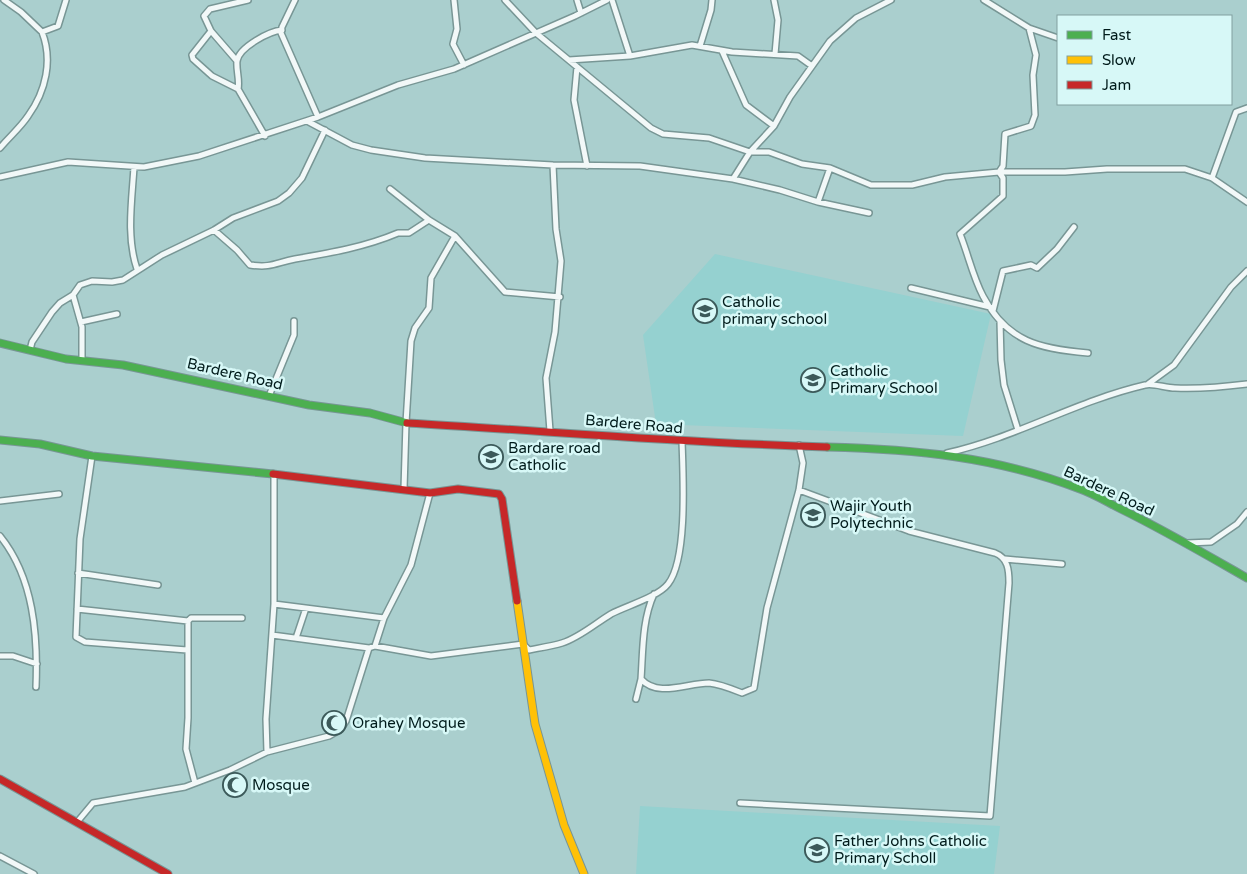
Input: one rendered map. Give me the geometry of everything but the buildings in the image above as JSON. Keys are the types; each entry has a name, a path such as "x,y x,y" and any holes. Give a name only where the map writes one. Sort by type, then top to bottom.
{"street":[{"path":"0,148 29,115 48,65 46,42 42,32 21,12 4,0"},
{"path":"42,32 58,26 66,0"},
{"path":"220,0 220,7"},
{"path":"237,61 211,31 205,21 206,13 210,9 248,0"},
{"path":"295,0 282,30 282,36 318,117"},
{"path":"454,0 457,28 453,44 464,64"},
{"path":"505,0 536,33 577,68 613,94 651,128 663,134 709,138 750,152 769,152 802,164 830,168 871,185 912,185 945,177 999,172 1186,168 1212,178 1247,202"},
{"path":"577,0 581,13"},
{"path":"0,176 68,162 92,162 134,167 184,160 265,136 398,85 464,64 607,0"},
{"path":"612,0 630,56"},
{"path":"700,46 711,10 712,0"},
{"path":"774,0 778,20 775,54"},
{"path":"732,179 750,152 774,126 790,97 840,30 856,18 891,0"},
{"path":"984,0 1029,28 1057,38"},
{"path":"999,172 1003,166 1005,134 1031,126 1035,115 1033,75 1036,55 1029,28"},
{"path":"265,136 238,89 237,61 239,56 261,36 272,30 282,30"},
{"path":"211,31 192,55 192,59 212,76 238,89"},
{"path":"569,60 630,56 682,46 700,46 722,51 751,54 798,56 812,66"},
{"path":"722,51 746,105 774,126"},
{"path":"577,68 574,100 586,166"},
{"path":"1212,178 1236,112 1247,108"},
{"path":"307,121 352,145 407,156 553,166 640,166 732,179 780,190 818,202 869,213"},
{"path":"30,350 42,326 52,312 60,303 73,295 80,285 85,282 118,281 233,218 278,201 289,193 302,178 325,130"},
{"path":"550,431 546,378 560,297 561,250 556,229 553,166"},
{"path":"134,167 131,232 133,255 137,269"},
{"path":"818,202 830,168"},
{"path":"999,172 1003,178 1003,196 960,234 982,295 1000,321 1018,338 1056,350 1088,353"},
{"path":"390,189 429,220 455,236 505,292 509,294 532,292 560,297"},
{"path":"214,230 237,250 250,265 267,267 292,260 330,254 398,233 409,233 429,220"},
{"path":"992,309 1003,271 1031,265 1037,268 1056,250 1074,227"},
{"path":"404,489 406,423 413,333 428,308 431,278 434,270 455,236"},
{"path":"944,454 979,446 1124,391 1148,384 1174,365 1231,287 1247,271"},
{"path":"911,288 992,309"},
{"path":"73,295 81,322 82,362"},
{"path":"81,322 117,314"},
{"path":"269,396 294,336 294,321"},
{"path":"1000,321 1004,385 1018,430"},
{"name":"Bardere Road","path":"0,343 82,362 105,363 157,372 309,405 370,413 406,423 682,441 901,449 944,454 1016,468 1081,489 1247,578"},
{"path":"1148,384 1171,388 1210,389 1247,384"},
{"path":"0,440 40,444 92,456 274,474 430,493 458,489 499,494 502,499 513,565 535,724 564,825 584,874"},
{"path":"524,644 528,650 564,643 600,620 654,594 669,583 677,563 681,534 682,441"},
{"path":"641,678 645,683 674,689 707,683 742,693 754,688 767,608 799,490 803,463 799,444"},
{"path":"92,456 80,539 78,609 75,632 80,640 93,643 187,650"},
{"path":"267,752 266,719 274,604 274,474"},
{"path":"740,803 990,816 1009,582 1009,570 1005,559 996,552 909,530 799,490"},
{"path":"375,646 384,618 412,565 417,537 424,521 430,493"},
{"path":"0,501 60,494"},
{"path":"1184,543 1211,542 1237,524 1247,512"},
{"path":"0,536 19,569 29,601 37,636 36,687"},
{"path":"1005,559 1062,564"},
{"path":"78,573 158,585"},
{"path":"636,699 641,678 645,630 654,594"},
{"path":"274,604 384,618"},
{"path":"296,638 306,608"},
{"path":"78,609 188,621 191,618 242,618"},
{"path":"188,621 188,718 186,749 195,783"},
{"path":"272,635 368,648 375,646 431,656 524,644"},
{"path":"78,821 93,803 168,790 195,783 230,770 267,752 329,736 341,729 346,721 368,648"},
{"path":"0,656 13,656 37,664"},
{"path":"0,779 78,821 168,874"},
{"path":"0,856 34,874"}],"shaded area":[{"name":"Catholic Primary School","path":"715,254 991,314 963,436 656,424 643,335"},
{"name":"Father Johns Catholic Primary Scholl","path":"640,806 1000,826 994,874 636,874"}],"traffic: fast":[{"path":"0,343 66,359 123,365 309,405 370,413 407,423"},
{"path":"0,440 40,444 92,456 273,474"},
{"path":"827,447 892,450 955,457 1018,469 1049,478 1095,496 1169,534 1247,578"}],"traffic: slow":[{"path":"517,601 535,724 564,825 584,874"}],"traffic: jam":[{"path":"407,423 670,440 827,447"},
{"path":"273,474 430,493 458,489 499,494 502,499 517,601"},
{"path":"0,779 168,874"}],"place":[{"name":"Catholic primary school","path":"705,311"},
{"name":"Catholic Primary School","path":"813,380"},
{"name":"Bardare road Catholic","path":"491,457"},
{"name":"Wajir Youth Polytechnic","path":"813,515"},
{"name":"Orahey Mosque","path":"334,723"},
{"name":"Mosque","path":"235,785"},
{"name":"Father Johns Catholic Primary Scholl","path":"817,850"}]}
